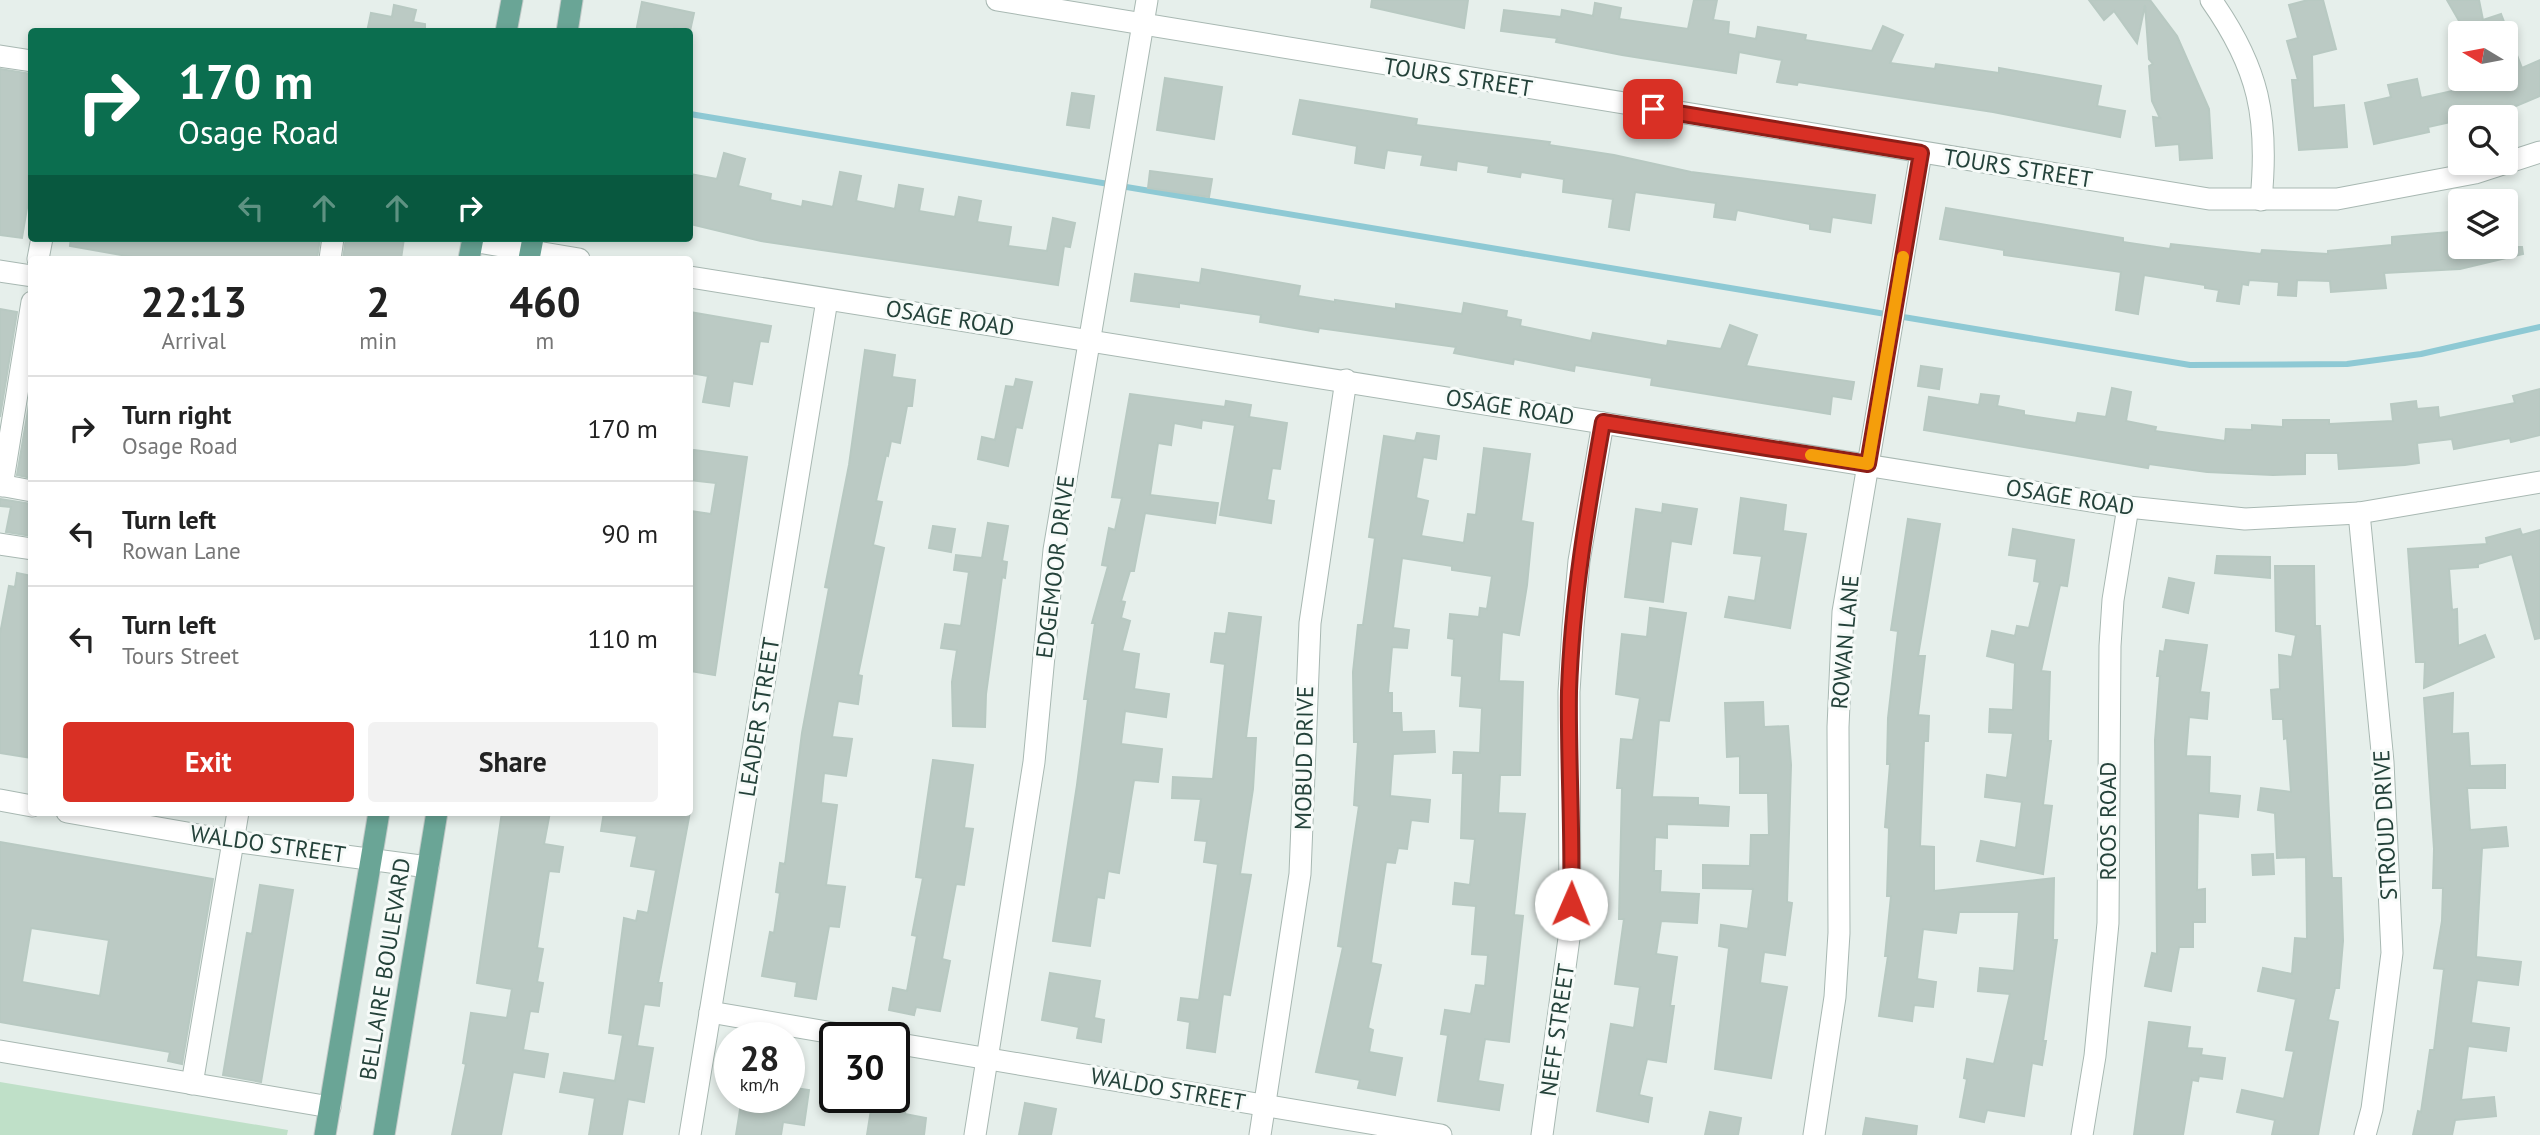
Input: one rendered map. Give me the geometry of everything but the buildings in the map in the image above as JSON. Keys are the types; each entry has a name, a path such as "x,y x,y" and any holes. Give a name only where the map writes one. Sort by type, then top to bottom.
{"main road":[{"path":"507,28 512,0"},
{"path":"568,28 572,0"},
{"name":"BELLAIRE BOULEVARD","path":"326,1135 378,816"},
{"name":"BELLAIRE BOULEVARD","path":"384,1135 436,816"}],"street":[{"name":"TOURS STREET","path":"997,0 1143,26 2209,198 2337,199 2407,188 2475,173 2540,152"},
{"name":"EDGEMOOR DRIVE","path":"975,1135 1034,762 1054,550 1147,0"},
{"path":"2211,0 2232,29 2250,69 2261,110 2266,150 2261,200"},
{"path":"0,56 28,60"},
{"name":"ROWAN LANE","path":"1814,1135 1835,997 1839,933 1838,727 1843,612 1921,153"},
{"path":"471,246 531,249 565,256"},
{"path":"0,271 28,275"},
{"name":"OSAGE ROAD","path":"693,278 2128,506 2245,519 2359,513 2540,482"},
{"name":"LEADER STREET","path":"690,1135 827,300"},
{"path":"28,326 1,485 28,490"},
{"name":"MOBUD DRIVE","path":"1260,1135 1300,874 1310,622 1346,380"},
{"name":"NEFF STREET","path":"1542,1135 1570,931 1569,692 1573,627 1579,561 1603,422"},
{"name":"ROOS ROAD","path":"2082,1135 2095,1056 2108,923 2110,646 2113,600 2128,506"},
{"name":"STROUD DRIVE","path":"2359,513 2383,762 2392,953 2372,1109 2365,1135"},
{"path":"0,544 28,548"},
{"path":"0,800 28,805"},
{"name":"WALDO STREET","path":"90,816 233,841 428,867"},
{"path":"192,1084 236,816"},
{"path":"710,1012 819,1031"},
{"name":"WALDO STREET","path":"910,1046 1441,1135"},
{"path":"0,1051 330,1107"}],"green space":[{"path":"0,1082 288,1130 287,1135 0,1135"}],"waterway":[{"path":"693,115 2190,365 2347,364 2421,354 2540,327"}],"slow traffic":[{"path":"1811,455 1868,464 1903,257"}],"route":[{"path":"1571,904 1569,692 1573,627 1579,561 1603,422 1868,464 1921,153 1653,109"}]}
